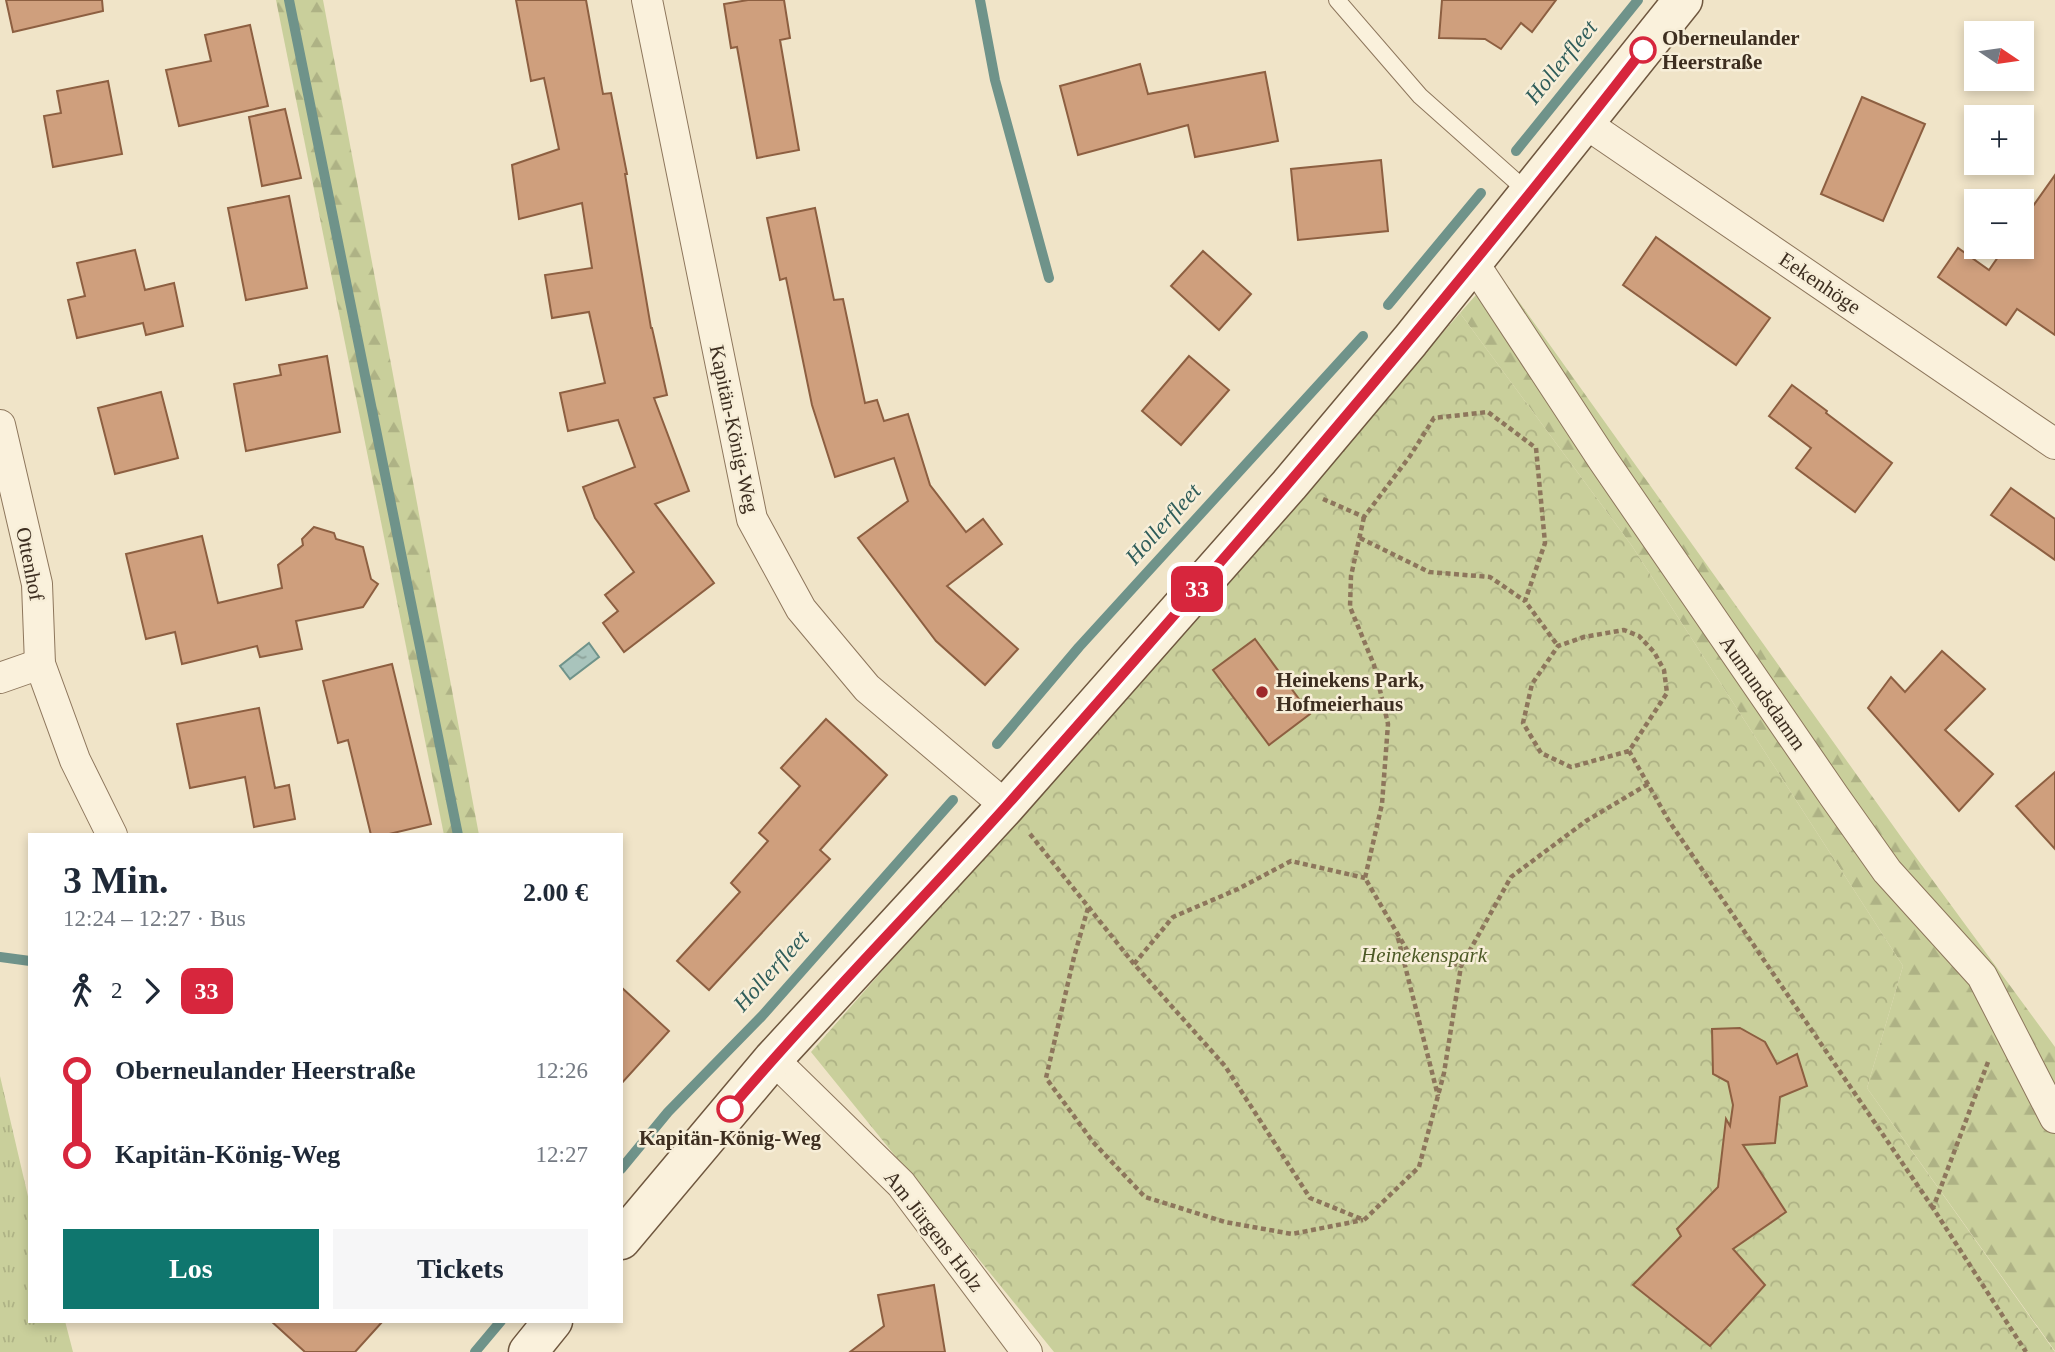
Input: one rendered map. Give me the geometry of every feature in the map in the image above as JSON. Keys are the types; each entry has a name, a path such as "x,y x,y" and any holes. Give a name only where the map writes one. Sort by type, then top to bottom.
{"street":[{"name":"Kapitän-König-Weg","path":"647,0 752,519 800,609 867,688 1006,806"},
{"path":"623,1238 772,1059 1006,806 1289,485 1473,262 1683,0"},
{"name":"Eekenhöge","path":"1585,123 2055,444"},
{"name":"Aumundsdamm","path":"1473,262 1603,460 1833,796 1887,871 1982,976 2055,1118"},
{"name":"Ottenhof","path":"0,425 37,584 40,664 75,761 110,833"},
{"path":"0,678 40,664"},
{"name":"Am Jürgens Holz","path":"772,1059 901,1184 1027,1352"}],"lane":[{"path":"1337,0 1420,96 1529,193"}],"path":[{"path":"1461,965 1407,950 1365,878 1382,804 1388,724 1374,665 1350,607 1351,576 1364,517 1410,456 1434,418 1488,412 1536,447 1545,543 1525,601"},
{"path":"1289,485 1364,517"},
{"path":"1360,538 1429,572 1490,577 1525,601 1558,646"},
{"path":"1624,629 1639,636 1654,652 1664,670 1667,693 1629,751 1571,766 1541,753 1523,723 1532,684 1558,646 1584,637 1624,629"},
{"path":"1629,751 1669,821 1933,1208 2026,1352"},
{"path":"1088,907 1046,1078 1093,1142 1145,1197 1224,1222 1292,1234 1364,1220 1419,1167 1444,1073 1461,965 1511,877 1586,821 1648,784"},
{"path":"1006,806 1134,964 1225,1066 1310,1198 1364,1220"},
{"path":"1134,964 1173,918 1238,889 1291,861 1365,878"},
{"path":"1397,932 1438,1097"},
{"path":"1933,1208 2004,1021"}],"green space":[{"path":"276,0 323,0 479,833 444,833"},
{"path":"1497,271 1904,841 2055,1047 2055,1351 1867,1088 1903,966 1632,546 1460,313"},
{"name":"Heinekenspark","path":"1460,313 1632,546 1903,966 1867,1088 2055,1352 1054,1352 811,1052"},
{"path":"0,1076 28,1196 28,1323 66,1323 73,1352 0,1352"}],"water":[{"path":"589,643 599,657 570,679 560,666"}],"building":[{"path":"6,0 102,0 103,11 13,32"},
{"path":"516,0 586,0 603,94 611,93 627,174 651,328 667,395 654,398 689,491 655,504 714,583 624,652 603,623 618,611 605,595 634,572 595,518 583,487 635,467 618,420 568,431 560,393 605,383 589,312 552,318 545,275 592,268 582,203 519,219 512,165 559,149 544,78 531,81"},
{"path":"748,0 784,0 790,38 780,40 799,150 757,158 737,47 731,48 724,4"},
{"path":"1442,0 1556,0 1532,32 1521,23 1501,49 1485,39 1439,38"},
{"path":"250,25 268,106 179,126 166,70 211,61 205,35"},
{"path":"1140,64 1148,94 1265,72 1278,141 1195,157 1188,125 1078,155 1060,86"},
{"path":"108,81 122,154 53,167 44,116 61,113 57,91"},
{"path":"1862,97 1925,124 1883,221 1821,194"},
{"path":"285,109 301,178 262,186 249,117"},
{"path":"1381,160 1388,231 1298,240 1291,169"},
{"path":"2055,175 2055,335 2017,309 2006,325 1938,277 1958,248 1964,252 1964,259 1974,259 1989,270 1997,259 2034,259 2034,205"},
{"path":"289,196 307,288 246,300 228,208"},
{"path":"815,208 834,300 843,299 865,403 877,400 884,421 908,414 930,485 966,532 983,519 1002,544 947,586 1018,649 985,685 936,641 858,538 908,501 894,458 835,477 812,405 786,278 780,280 767,218"},
{"path":"1656,237 1770,318 1736,365 1623,285"},
{"path":"135,250 145,290 174,283 183,326 146,335 143,323 77,338 68,300 85,296 77,263"},
{"path":"1203,251 1251,294 1219,330 1171,286"},
{"path":"327,356 340,432 246,451 234,384 281,375 279,365"},
{"path":"1189,356 1229,390 1181,445 1142,411"},
{"path":"1792,385 1892,463 1855,512 1796,468 1811,448 1769,416"},
{"path":"161,392 178,458 115,474 98,408"},
{"path":"2011,488 2055,519 2055,560 1991,515"},
{"path":"314,527 334,533 336,539 363,547 371,579 378,584 363,607 296,621 302,649 260,657 257,646 182,664 175,632 146,639 126,554 202,536 218,603 282,588 278,565 303,545 302,539"},
{"name":"Heinekens Park, Hofmeierhaus","path":"1255,639 1310,714 1269,745 1213,670"},
{"path":"1942,651 1985,689 1945,730 1993,774 1959,811 1868,708 1891,677 1905,692"},
{"path":"392,664 431,824 393,833 371,833 348,740 338,743 323,681"},
{"path":"259,708 275,788 289,785 295,819 254,827 245,777 190,788 177,724"},
{"path":"826,719 887,775 820,850 830,859 709,990 677,961 740,892 731,883 768,841 759,833 800,786 781,768"},
{"path":"2055,772 2055,849 2016,806"},
{"path":"623,989 669,1031 623,1082"},
{"path":"1740,1028 1765,1042 1777,1064 1797,1054 1807,1086 1780,1097 1775,1143 1743,1145 1786,1212 1733,1249 1765,1285 1710,1346 1633,1285 1681,1236 1677,1229 1718,1187 1726,1119 1730,1126 1733,1105 1728,1082 1713,1074 1712,1029"},
{"path":"934,1285 945,1352 850,1352 884,1326 878,1295"},
{"path":"273,1323 381,1323 355,1352 305,1352"}],"waterway":[{"path":"289,0 458,833"},
{"path":"980,0 995,80 1049,278"},
{"name":"Hollerfleet","path":"1516,151 1638,0"},
{"name":"Hollerfleet","path":"1388,305 1481,193"},
{"name":"Hollerfleet","path":"997,744 1079,647 1363,336"},
{"name":"Hollerfleet","path":"623,1167 668,1112 762,1016 953,800"},
{"path":"0,957 28,961"},
{"name":"Hollerfleet","path":"475,1352 499,1323"}],"bus line":[{"name":"33","path":"730,1109 772,1059 1006,806 1289,485 1410,341 1643,50"}],"place":[{"name":"Oberneulander Heerstraße","path":"1643,50"},
{"name":"Heinekens Park, Hofmeierhaus","path":"1262,692"},
{"name":"Kapitän-König-Weg","path":"730,1109"}]}
